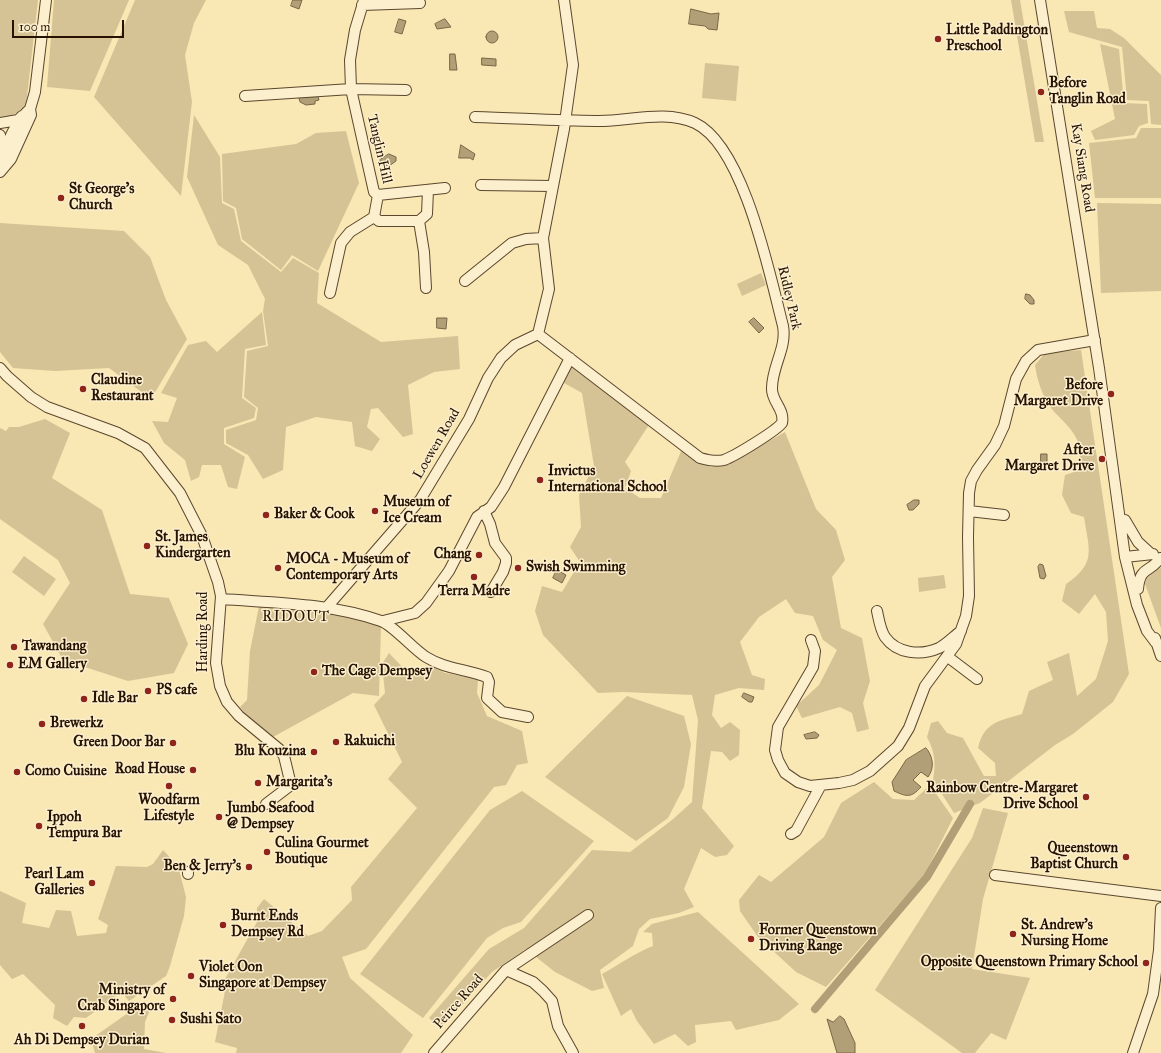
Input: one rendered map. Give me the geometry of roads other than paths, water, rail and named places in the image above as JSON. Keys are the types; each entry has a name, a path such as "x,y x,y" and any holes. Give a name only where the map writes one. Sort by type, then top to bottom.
{"street":[{"path":"0,172 11,159 17,136 35,92 46,0"},
{"path":"538,334 549,289 543,238 565,120 573,66 564,0"},
{"name":"Kay Siang Road","path":"1040,0 1095,340 1117,489 1122,501 1125,520 1128,559"},
{"name":"Tanglin Hill","path":"420,3 363,2 355,30 350,60 351,89 370,184 374,192 378,195 445,188"},
{"path":"245,96 351,89 406,90"},
{"path":"0,123 18,120 26,112"},
{"name":"Ridley Park","path":"475,117 597,121 659,117 683,119 696,124 709,133 720,144 737,176 753,216 783,326 784,342 771,386 772,394 782,412 782,423 775,431 724,460 708,460 700,458 538,334"},
{"path":"0,128 17,136"},
{"path":"0,135 3,156 0,172"},
{"path":"3,156 17,136"},
{"path":"481,185 552,186"},
{"path":"374,217 379,221 419,221 426,214 428,190"},
{"path":"330,293 341,243 350,232 374,217 378,195"},
{"path":"419,221 424,252 426,288"},
{"path":"465,281 512,243 526,239 543,238"},
{"name":"Loewen Road","path":"327,607 420,500 469,419 488,378 501,358 515,345 538,334"},
{"path":"812,640 815,651 813,667 778,727 775,750 778,760 785,773 798,782 810,786 839,784 853,780 870,771 898,746 909,728 925,686 948,657 961,632 969,596 969,511 971,481 995,445 1004,426 1016,379 1026,361 1038,350 1095,340"},
{"path":"383,621 415,613 426,603 449,571 477,517 491,506 504,487 570,358"},
{"name":"Harding Road","path":"0,368 31,397 48,407 118,433 148,451 180,493 202,536 218,582 222,599 216,663 220,686 227,702 239,716 279,749 284,756 291,785 266,804"},
{"name":"Kay Siang Road","path":"1117,489 1116,498 1128,559"},
{"path":"484,511 490,524 495,543 506,558 506,563 492,592"},
{"path":"969,511 1004,515"},
{"path":"1125,520 1138,542 1158,556"},
{"path":"1128,559 1158,556"},
{"path":"1138,589 1140,576 1158,556"},
{"path":"1128,559 1161,656"},
{"path":"1128,559 1137,605 1148,631 1156,643"},
{"path":"222,599 327,607 383,621 411,646 435,662 447,668 487,677 489,682 487,698 502,712 528,717"},
{"path":"877,611 881,629 885,637 896,646 912,653 927,653 940,648 961,632"},
{"path":"948,657 977,679"},
{"path":"790,834 796,831 821,785"},
{"path":"995,875 1161,896"},
{"path":"1134,1053 1152,994 1159,950 1161,908"},
{"name":"Peirce Road","path":"434,1053 506,970 588,915"},
{"path":"506,970 533,982 544,991 552,1001 558,1026 573,1053"}],"waterway":[{"path":"815,1009 927,877 970,804"}],"place":[{"name":"Little Paddington Preschool","path":"938,39"},
{"name":"Before Tanglin Road","path":"1041,92"},
{"name":"St George's Church","path":"61,198"},
{"name":"Claudine Restaurant","path":"83,389"},
{"name":"Before Margaret Drive","path":"1111,394"},
{"name":"After Margaret Drive","path":"1102,459"},
{"name":"Invictus International School","path":"540,480"},
{"name":"Museum of Ice Cream","path":"375,511"},
{"name":"Baker & Cook","path":"266,515"},
{"name":"St. James Kindergarten","path":"147,546"},
{"name":"Chang","path":"479,555"},
{"name":"MOCA - Museum of Contemporary Arts","path":"278,568"},
{"name":"Swish Swimming","path":"518,568"},
{"name":"Terra Madre","path":"474,577"},
{"name":"Tawandang","path":"14,647"},
{"name":"EM Gallery","path":"10,665"},
{"name":"The Cage Dempsey","path":"314,672"},
{"name":"PS cafe","path":"148,691"},
{"name":"Idle Bar","path":"84,699"},
{"name":"Brewerkz","path":"42,724"},
{"name":"Rakuichi","path":"336,742"},
{"name":"Green Door Bar","path":"173,743"},
{"name":"Blu Kouzina","path":"314,752"},
{"name":"Road House","path":"193,770"},
{"name":"Como Cuisine","path":"17,772"},
{"name":"Margarita's","path":"258,783"},
{"name":"Woodfarm Lifestyle","path":"169,786"},
{"name":"Rainbow Centre-Margaret Drive School","path":"1086,797"},
{"name":"Jumbo Seafood @ Dempsey","path":"219,817"},
{"name":"Ippoh Tempura Bar","path":"39,826"},
{"name":"Culina Gourmet Boutique","path":"267,852"},
{"name":"Queenstown Baptist Church","path":"1126,857"},
{"name":"Ben & Jerry's","path":"249,867"},
{"name":"Pearl Lam Galleries","path":"92,883"},
{"name":"Burnt Ends Dempsey Rd","path":"223,925"},
{"name":"St. Andrew's Nursing Home","path":"1013,934"},
{"name":"Former Queenstown Driving Range","path":"751,939"},
{"name":"Opposite Queenstown Primary School","path":"1146,963"},
{"name":"Violet Oon Singapore at Dempsey","path":"191,976"},
{"name":"Ministry of Crab Singapore","path":"173,999"},
{"name":"Sushi Sato","path":"172,1020"},
{"name":"Ah Di Dempsey Durian","path":"82,1026"}],"district":[{"name":"RIDOUT","path":"296,617"}]}
